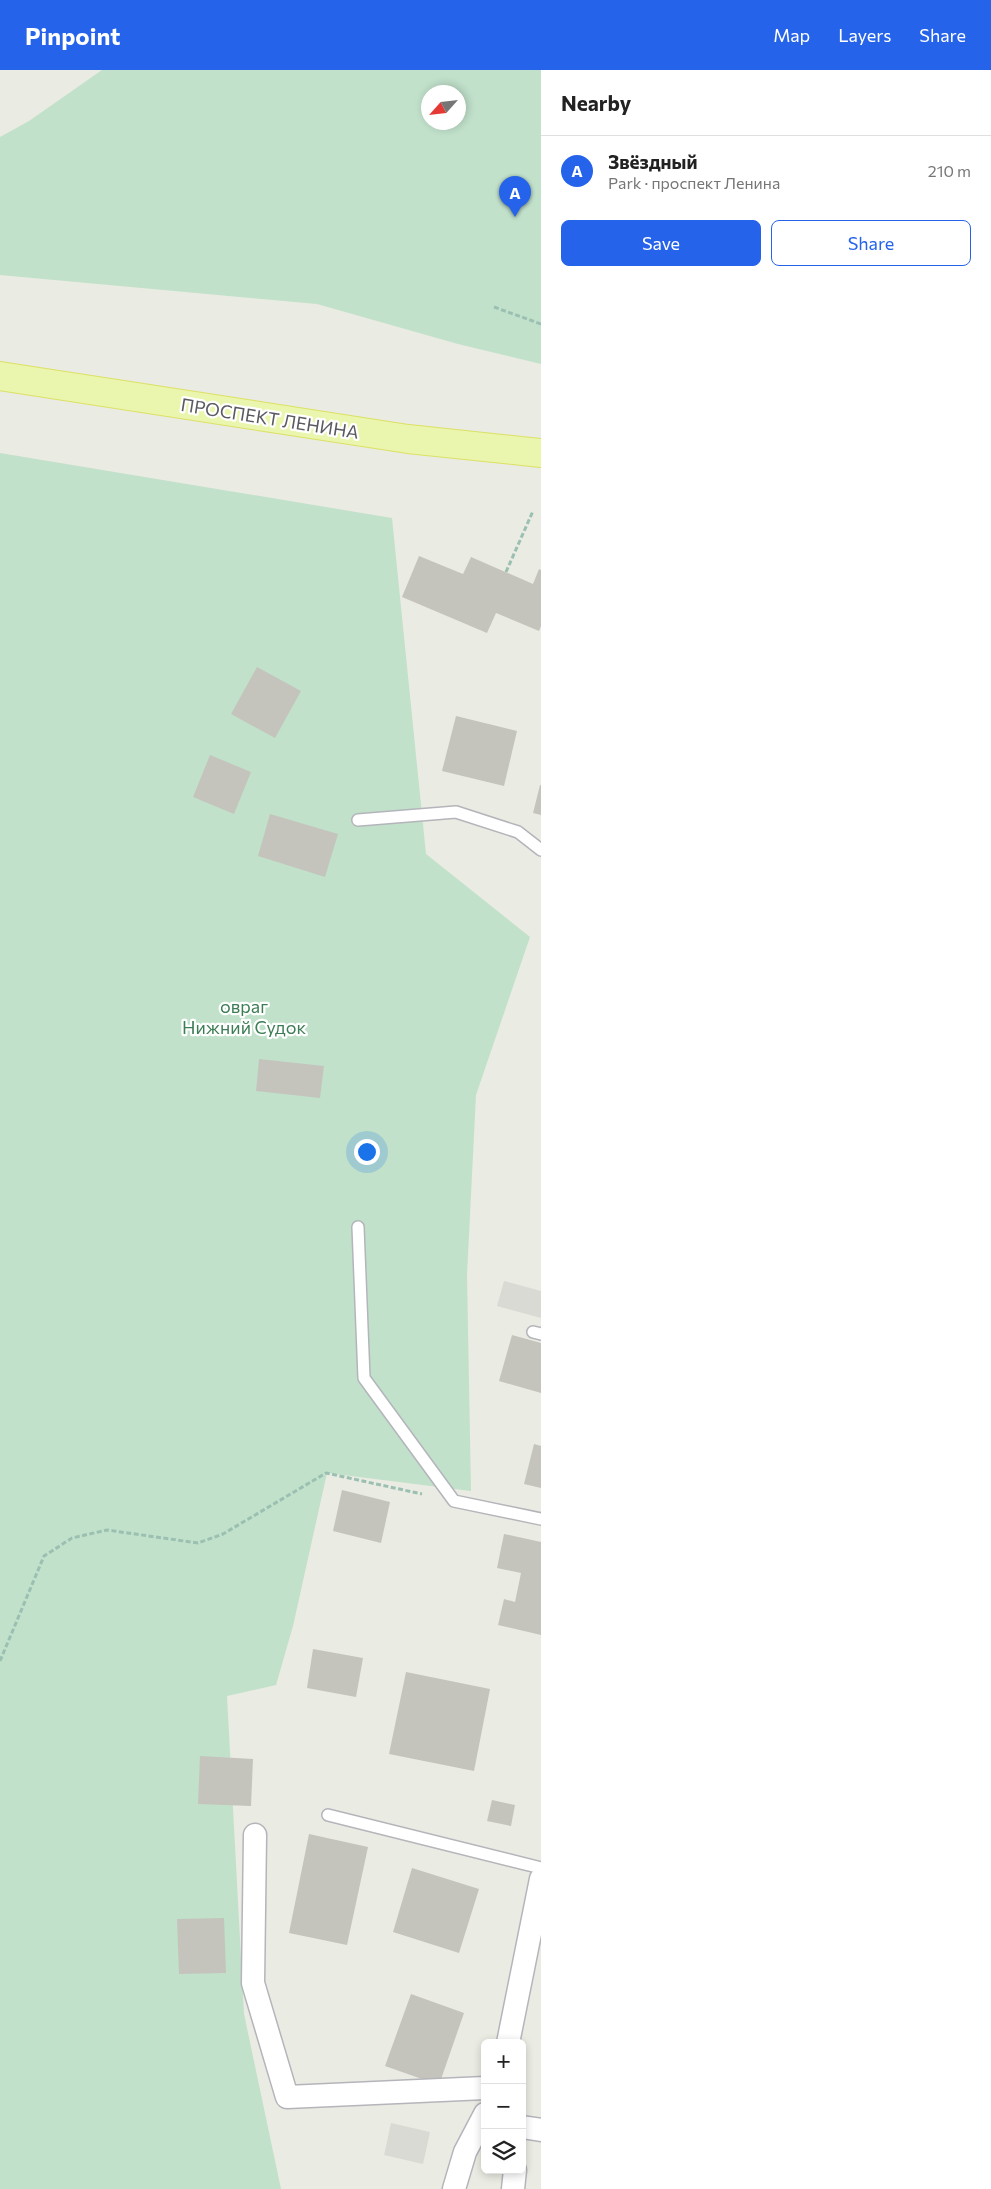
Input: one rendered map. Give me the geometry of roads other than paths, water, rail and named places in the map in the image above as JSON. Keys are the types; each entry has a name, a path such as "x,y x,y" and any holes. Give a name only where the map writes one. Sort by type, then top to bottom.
{"main road":[{"name":"ПРОСПЕКТ ЛЕНИНА","path":"0,376 408,439 541,453"}],"street":[{"path":"255,1836 253,1983 287,2097 481,2088"},
{"path":"509,2039 541,1879"},
{"path":"454,2189 464,2152 481,2121"},
{"path":"526,2128 541,2130"},
{"path":"512,2189 514,2174"}],"lane":[{"path":"358,820 456,812 518,832 541,850"},
{"path":"358,1227 364,1378 454,1501 541,1519"},
{"path":"328,1815 541,1868"}],"place":[{"name":"Звёздный","path":"515,217"}],"park label":[{"name":"овраг Нижний Судок","path":"244,1016"}]}
